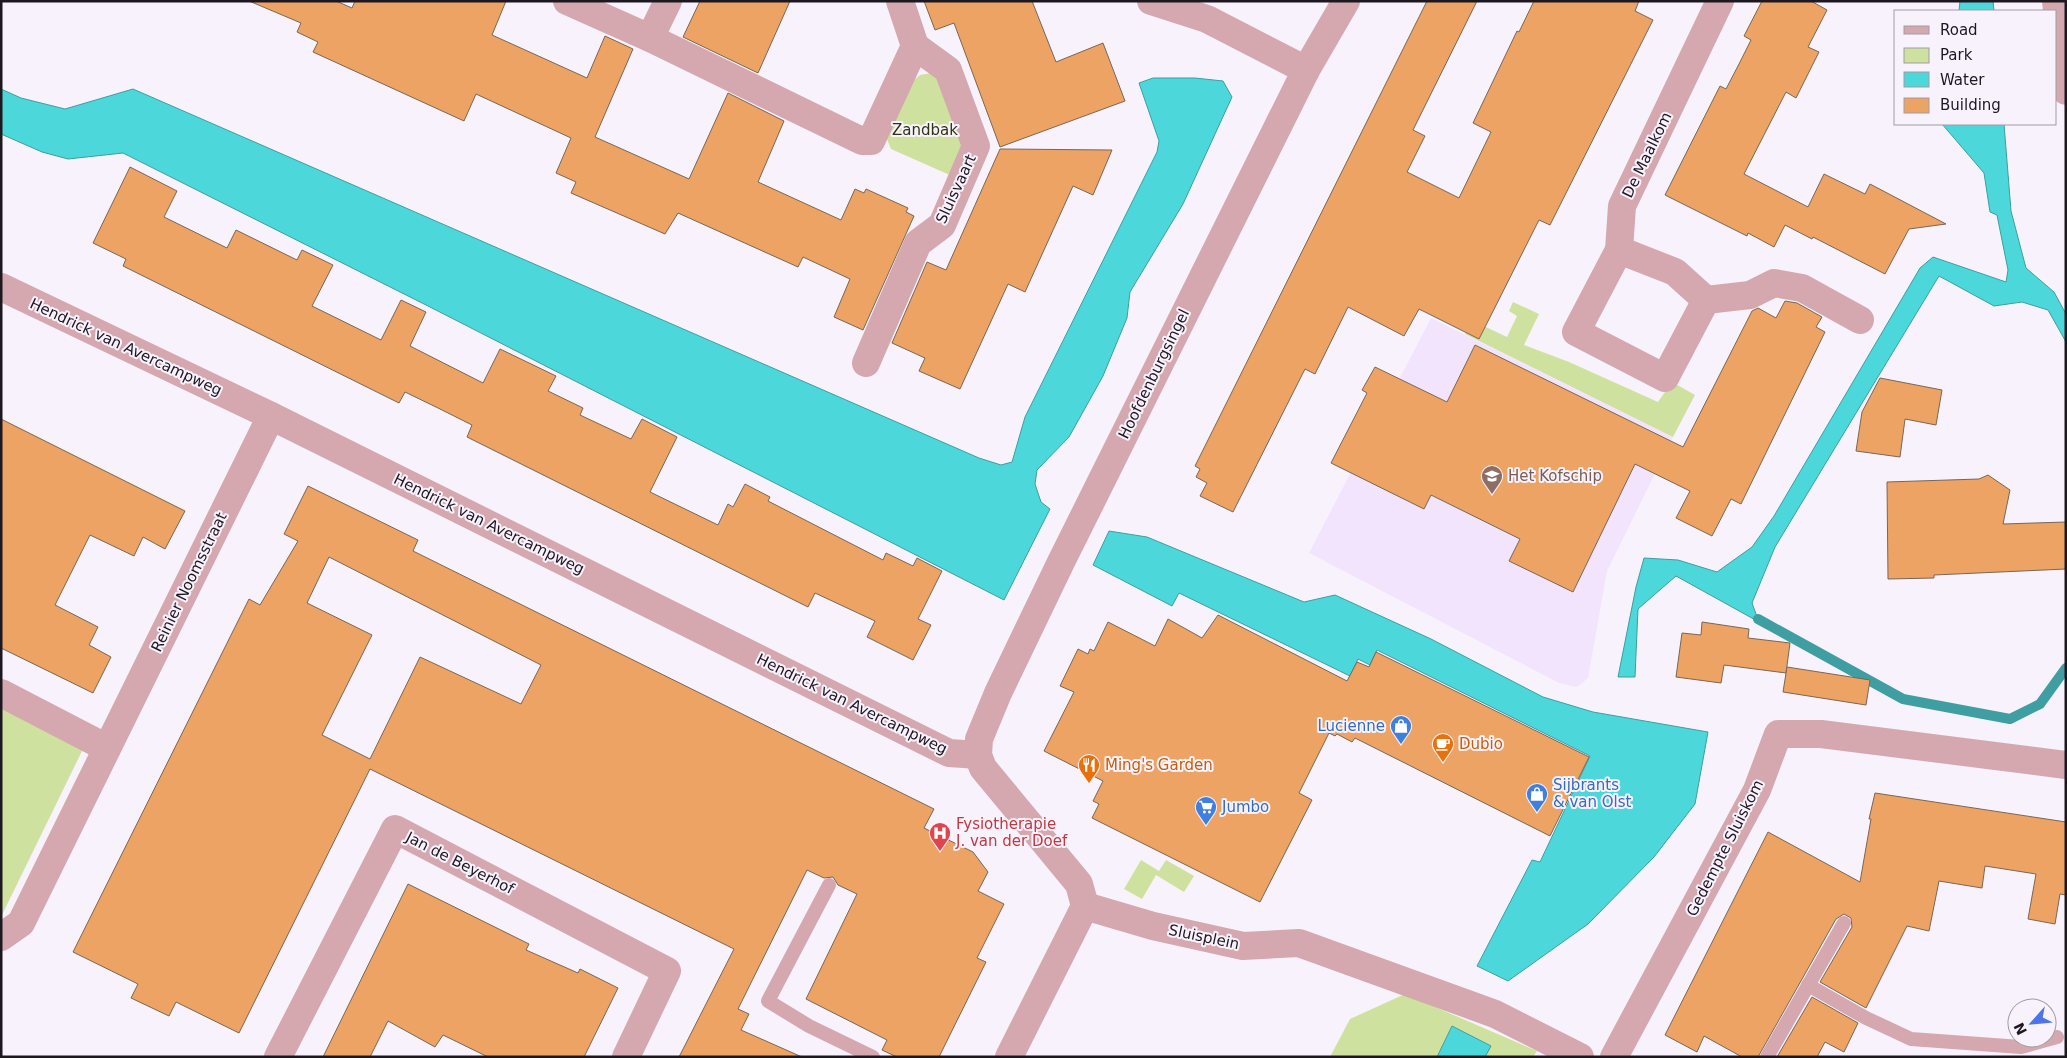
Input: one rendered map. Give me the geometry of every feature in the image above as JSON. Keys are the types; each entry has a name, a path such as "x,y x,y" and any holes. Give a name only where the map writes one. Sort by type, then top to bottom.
{"street":[{"path":"568,1 650,38 862,141 871,141 915,46 900,1"},
{"path":"650,38 668,1"},
{"path":"1150,1 1207,19 1306,70"},
{"name":"Hoofdenburgsingel","path":"978,755 979,738 1002,684 1061,562 1306,70 1346,1"},
{"name":"De Maalkom","path":"1706,300 1665,378 1576,332 1619,250 1622,206 1720,1"},
{"path":"2056,1 2066,91"},
{"name":"Sluisvaart","path":"866,363 918,243 942,225 976,146 948,70 915,46"},
{"path":"1619,250 1675,272 1706,300 1750,296 1774,283 1802,288 1860,320"},
{"name":"Hendrick van Avercampweg","path":"1,287 271,416 949,753 978,755"},
{"name":"Reinier Noomsstraat","path":"1,937 21,923 271,416"},
{"path":"1,693 108,748"},
{"name":"Gedempte Sluiskom","path":"1614,1057 1757,790 1778,734 1821,734 2066,765"},
{"path":"978,755 983,768 1079,884 1085,906 1009,1057"},
{"name":"Jan de Beyerhof","path":"278,1057 395,829 667,970 626,1057"},
{"name":"Sluisplein","path":"1085,906 1153,926 1243,946 1299,943 1495,1014 1580,1057"}],"lane":[{"path":"830,885 768,1000 809,1026 873,1057"},
{"path":"1767,1057 1844,923"},
{"path":"1808,985 1866,1018 1911,1039 2007,1047"}],"shaded area":[{"name":"Het Kofschip","path":"1431,318 1673,437 1607,571 1588,678 1577,687 1559,683 1309,553"}],"green space":[{"name":"Zandbak","path":"931,73 940,80 963,148 952,176 891,149 887,139 912,82 920,75"},
{"path":"1513,302 1539,314 1524,345 1569,362 1658,402 1672,382 1695,395 1673,437 1465,334 1471,320 1507,337 1517,316 1509,311"},
{"path":"1,708 83,749 1,917"},
{"path":"1141,860 1159,871 1166,860 1194,876 1184,892 1156,875 1142,899 1124,889"},
{"path":"1405,994 1537,1051 1533,1057 1485,1057 1490,1046 1452,1026 1437,1057 1330,1057 1350,1019"}],"water":[{"path":"1960,1 1993,1 1994,10 1959,10"},
{"path":"1153,78 1195,78 1223,81 1232,97 1183,204 1130,292 1127,318 1103,376 1069,437 1037,470 1035,484 1041,502 1050,509 1004,600 428,306 123,153 68,159 42,152 1,134 1,89 21,98 65,109 133,89 979,458 1001,465 1012,462 1025,417 1157,152 1159,141 1139,83"},
{"path":"1943,125 2004,125 2011,211 2026,268 2054,292 2066,314 2066,342 2048,310 2022,302 1994,306 1939,276 1775,547 1752,603 1759,622 1676,576 1638,609 1635,677 1618,677 1636,587 1644,558 1678,560 1717,572 1752,547 1774,516 1920,268 1933,257 2006,282 2008,270 1997,215 1990,212 1984,173"},
{"path":"1109,531 1147,537 1304,602 1335,595 1431,639 1543,697 1593,712 1708,732 1695,804 1654,857 1588,924 1508,981 1477,966 1532,860 1540,862 1590,756 1377,650 1370,665 1358,659 1350,676 1179,593 1172,606 1093,565"},
{"path":"1452,1026 1491,1046 1485,1057 1437,1057"}],"building":[{"path":"249,1 336,1 352,8 355,1 506,1 492,35 587,78 605,36 633,49 595,137 689,179 728,93 784,121 758,182 841,220 855,189 864,193 866,189 908,208 906,212 914,216 863,330 834,317 850,279 803,257 798,267 678,213 665,234 571,193 576,182 556,173 571,138 476,94 464,121 313,52 318,42 297,32 301,23"},
{"path":"700,1 790,1 758,73 683,37"},
{"path":"924,1 1032,1 1056,62 1103,43 1125,101 1000,147 954,23 935,30"},
{"path":"1427,1 1477,1 1413,130 1425,136 1407,172 1459,198 1491,132 1473,123 1517,31 1519,32 1534,1 1639,1 1635,11 1653,20 1550,225 1539,220 1479,339 1419,309 1404,336 1348,307 1315,374 1305,369 1233,512 1200,496 1207,483 1196,477 1200,469 1195,466"},
{"path":"1762,1 1811,1 1827,10 1808,47 1819,52 1796,98 1786,92 1744,174 1808,207 1824,174 1865,194 1870,184 1946,224 1909,229 1885,274 1813,237 1812,239 1785,225 1774,247 1748,233 1747,236 1665,195 1720,86 1726,89 1751,40 1744,36"},
{"path":"1000,149 1112,150 1093,195 1073,186 1025,292 1008,284 960,389 919,371 925,358 892,343 927,262 946,270"},
{"path":"130,167 177,191 164,217 227,248 236,230 297,260 302,250 333,265 312,306 381,340 401,300 426,312 410,346 483,383 500,349 556,376 548,391 583,408 580,415 631,439 642,419 677,437 650,492 718,525 728,504 733,507 745,484 770,497 768,501 883,560 886,553 913,566 917,558 942,571 918,619 931,625 913,660 867,637 875,621 815,593 808,607 467,437 472,425 438,408 405,392 399,403 123,266 126,259 93,243"},
{"path":"1785,301 1797,303 1822,317 1816,327 1825,332 1741,504 1731,499 1712,536 1676,518 1690,491 1635,464 1573,592 1509,561 1520,539 1431,495 1424,509 1331,463 1367,393 1362,390 1375,367 1447,402 1475,345 1683,447 1752,311 1758,308 1776,318"},
{"path":"1880,378 1942,390 1936,425 1905,419 1900,457 1856,451 1862,412"},
{"path":"1,419 185,511 165,549 143,537 134,556 90,535 55,605 98,627 89,645 111,657 93,693 1,648"},
{"path":"1988,475 2010,490 2003,524 2066,522 2066,569 1934,575 1934,578 1888,579 1887,482 1979,479"},
{"path":"308,486 418,540 413,551 934,809 924,828 973,852 988,872 978,891 1004,904 977,958 986,962 939,1057 897,1057 882,1050 887,1040 806,999 857,894 838,885 833,877 824,878 807,870 738,1009 749,1014 741,1030 802,1057 679,1057 734,949 370,769 239,1033 176,1002 169,1016 131,998 138,984 73,952 249,599 260,605 298,541 284,534","holes":["329,557 541,665 521,704 420,657 370,759 322,735 372,635 307,603"]},
{"path":"1218,615 1347,681 1357,662 1369,667 1376,652 1589,757 1550,836 1355,738 1352,742 1337,734 1335,736 1329,733 1299,793 1312,800 1260,902 1092,818 1099,804 1093,801 1103,781 1044,751 1074,692 1060,686 1078,649 1088,654 1090,649 1094,651 1108,622 1155,646 1168,619 1202,638"},
{"path":"1702,622 1749,629 1748,638 1790,643 1786,673 1724,665 1721,683 1676,677 1682,633 1701,635"},
{"path":"1787,667 1870,680 1866,705 1783,692"},
{"path":"1875,793 2066,822 2066,895 2060,894 2055,924 2028,919 2036,874 1985,866 1982,888 1939,881 1929,931 1907,926 1866,1008 1820,982 1852,927 1851,918 1844,914 1836,919 1758,1057 1742,1057 1704,1036 1697,1052 1665,1035 1768,832 1860,882 1871,819 1869,819"},
{"path":"408,884 529,944 526,950 578,973 580,969 618,988 584,1057 488,1057 443,1035 435,1047 388,1021 370,1057 323,1057"},
{"path":"1812,997 1858,1023 1844,1052 1825,1042 1817,1057 1777,1057"}],"waterway":[{"path":"1758,619 1903,699 2010,719 2040,704 2066,668"}],"place":[{"name":"Het Kofschip","path":"1492,495"},
{"name":"Lucienne","path":"1401,745"},
{"name":"Dubio","path":"1443,763"},
{"name":"Ming's Garden","path":"1089,784"},
{"name":"Sijbrants & van Olst","path":"1537,813"},
{"name":"Jumbo","path":"1206,826"},
{"name":"Fysiotherapie J. van der Doef","path":"940,852"}]}
